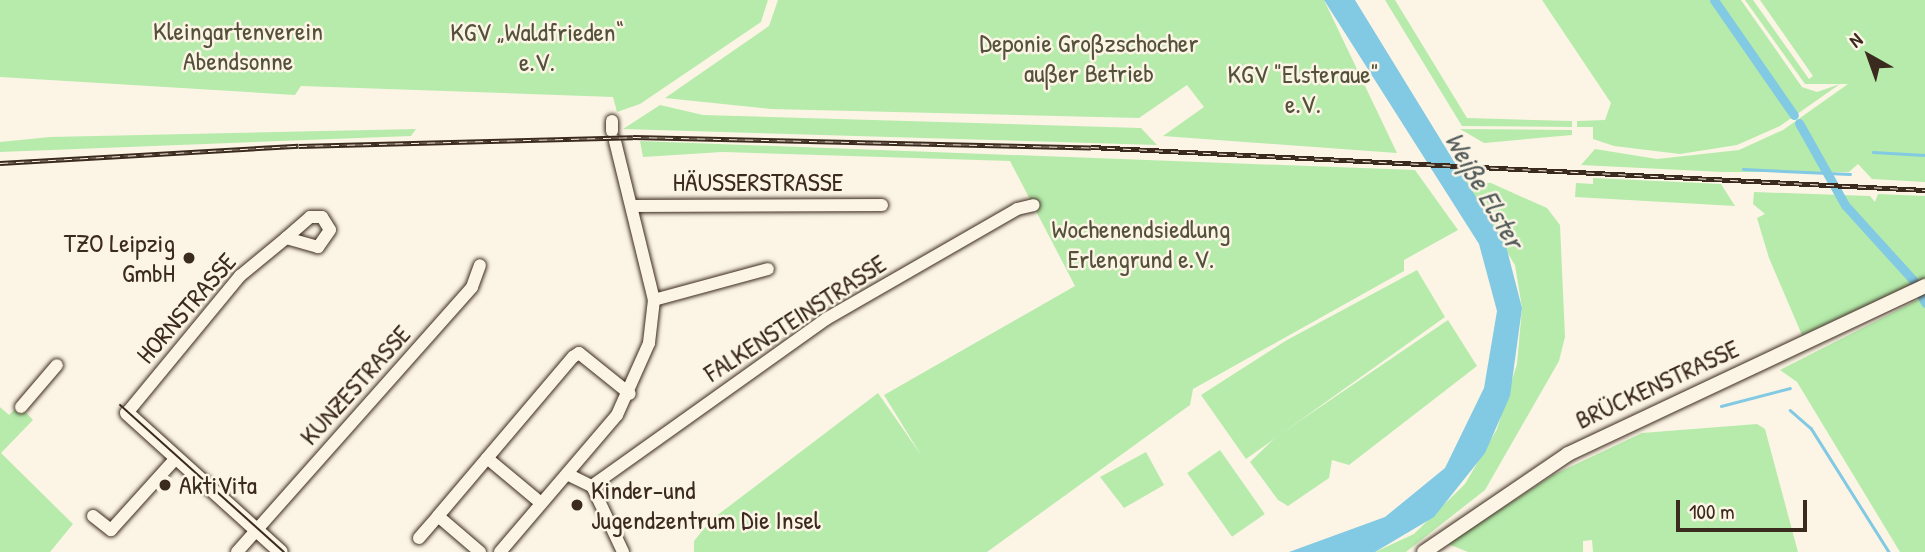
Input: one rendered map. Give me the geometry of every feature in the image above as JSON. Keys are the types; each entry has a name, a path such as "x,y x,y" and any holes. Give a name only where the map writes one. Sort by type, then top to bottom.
{"main road":[{"name":"BRÜCKENSTRASSE","path":"1424,552 1541,469 1925,286"},
{"path":"127,413 281,552"}],"street":[{"path":"500,552 567,474 630,394 649,343 654,300 634,206 613,131"},
{"name":"HÄUSSERSTRASSE","path":"634,206 882,205"},
{"name":"FALKENSTEINSTRASSE","path":"592,486 826,319 1017,209 1034,205"},
{"name":"HORNSTRASSE","path":"127,413 199,320 286,237"},
{"name":"KUNZESTRASSE","path":"237,552 472,287 480,265"},
{"path":"654,300 768,269"},
{"path":"419,538 579,353 630,394"},
{"path":"21,407 57,365"},
{"path":"93,516 111,530 176,458"},
{"path":"487,458 541,503"},
{"path":"567,474 592,486 623,552"},
{"path":"438,516 480,552"}],"green space":[{"path":"0,0 768,0 761,22 640,104 617,112 613,97 301,86 295,95 0,77"},
{"name":"Deponie Großzschocher außer Betrieb","path":"778,0 1324,0 1397,153 1163,136 1204,107 1187,85 1139,118 771,109 665,98 769,26"},
{"path":"1385,0 1395,0 1467,118 1572,121 1572,127 1462,126"},
{"path":"1542,0 1741,0 1802,87 1817,92 1840,84 1780,126 1737,145 1680,154 1614,146 1593,139 1593,127 1577,127 1577,121 1605,120 1611,103"},
{"path":"1745,0 1753,0 1809,79 1813,76 1760,0 1925,0 1925,182 1872,179 1858,164 1849,172 1722,172 1581,165 1595,149 1657,159 1739,150 1783,130 1848,84 1805,84"},
{"path":"660,105 703,115 1141,128 1157,145 623,129"},
{"path":"416,129 411,136 0,152 0,142 50,137"},
{"path":"1460,129 1572,130 1572,135 1484,143"},
{"name":"Wochenendsiedlung Erlengrund e.V.","path":"640,141 1415,170 1458,230 1404,260 1404,271 1193,389 1190,405 987,552 694,552 694,541 711,520 878,393 921,455 884,395 1075,286 1010,161 722,152 643,157"},
{"path":"1593,178 1721,184 1735,206 1575,197 1576,183 1593,184"},
{"path":"1463,181 1491,183 1547,208 1560,225 1565,337 1559,361 1485,490 1406,552 1375,552 1414,534 1465,484 1497,429 1517,364 1522,308 1515,265"},
{"path":"1754,192 1870,196 1875,202 1878,194 1925,196 1925,278 1802,335 1769,258 1757,218 1765,214 1753,204"},
{"path":"1417,270 1445,317 1246,459 1201,395 1287,340"},
{"path":"1925,296 1925,552 1900,552 1797,382 1780,370"},
{"path":"1448,320 1477,366 1349,465 1332,460 1329,478 1288,506 1278,500 1250,462 1276,437"},
{"path":"19,405 33,420 1,453 73,524 50,552 0,552 0,407 9,415"},
{"path":"1757,424 1765,429 1798,552 1593,552 1592,540 1583,541 1583,552 1468,552 1448,544 1553,475 1642,433"},
{"path":"1220,450 1265,514 1232,537 1187,473"},
{"path":"1146,452 1164,485 1124,508 1100,477"}],"water":[{"path":"1324,0 1355,0 1506,246 1522,308 1510,396 1485,453 1434,517 1375,552 1289,552 1385,517 1445,468 1484,388 1497,311 1479,244"}],"waterway":[{"path":"1714,0 1794,115"},
{"path":"1799,123 1845,205 1913,280 1925,303"},
{"path":"1873,152 1925,155"},
{"path":"1743,169 1850,174"},
{"path":"1721,406 1790,388"},
{"path":"1790,410 1811,428 1889,552"}],"tram line":[{"path":"120,405 284,552"}],"railway":[{"path":"0,163 299,146 633,137 1091,147 1925,190"}],"place":[{"name":"TZO Leipzig GmbH","path":"189,258"},
{"name":"AktiVita","path":"165,485"},
{"name":"Kinder-und Jugendzentrum Die Insel","path":"577,505"}],"park label":[{"name":"Kleingartenverein Abendsonne","path":"238,46"},
{"name":"KGV „Waldfrieden“ e.V.","path":"537,47"},
{"name":"KGV \"Elsteraue\" e.V.","path":"1303,88"}],"water label":[{"name":"Weiße Elster","path":"1485,190"}]}
